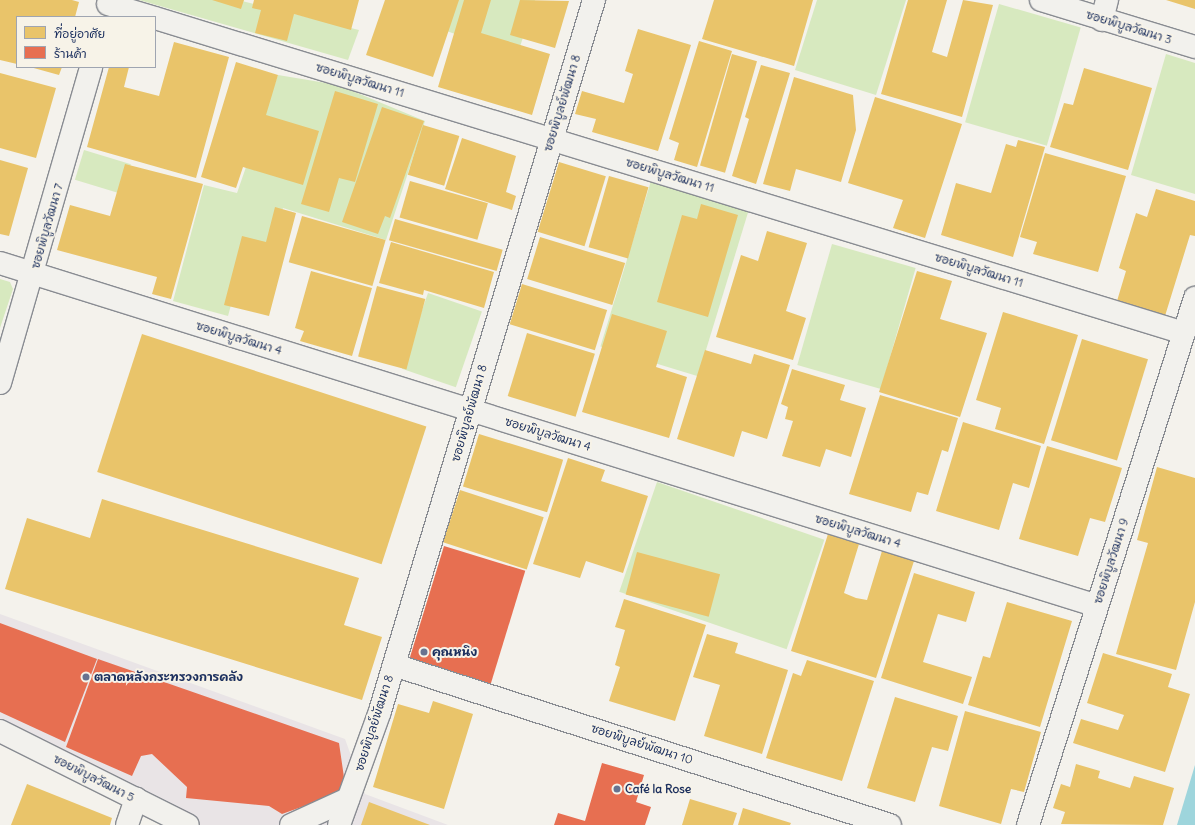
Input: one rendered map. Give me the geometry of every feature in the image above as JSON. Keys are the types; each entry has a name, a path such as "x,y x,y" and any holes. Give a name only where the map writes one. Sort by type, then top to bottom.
{"street":[{"name":"ซอยพิบูลย์พัฒนา 8","path":"339,825 394,665 551,138 594,0"},
{"name":"ซอยพิบูลวัฒนา 3","path":"1041,0 1105,10 1195,47"},
{"path":"107,7 148,16"},
{"name":"ซอยพิบูลวัฒนา 11","path":"156,18 551,138 1184,334"},
{"name":"ซอยพิบูลวัฒนา 7","path":"0,383 33,273 91,68"},
{"name":"ซอยพิบูลวัฒนา 4","path":"0,263 1097,606"},
{"name":"ซอยพิบูลวัฒนา 9","path":"1028,825 1195,298"},
{"name":"ซอยพิบูลย์พัฒนา 10","path":"394,665 890,825"},
{"name":"ซอยพิบูลวัฒนา 5","path":"0,732 188,825"},
{"path":"127,825 136,799"},
{"path":"291,825 348,799"}],"shaded area":[{"name":"ตลาดหลังกระทรวงการคลัง","path":"0,614 345,739 365,794 448,825 163,825 0,743"}],"green space":[{"path":"139,0 238,0 359,30 348,60"},
{"path":"445,0 535,0 517,56 441,29"},
{"path":"817,0 906,0 876,95 795,70"},
{"path":"999,4 1081,27 1047,146 965,122"},
{"path":"1166,54 1195,63 1195,194 1131,175"},
{"path":"278,75 338,85 425,121 386,240 283,208 272,249 248,243 228,316 173,301 204,185 237,193"},
{"path":"84,150 131,164 122,194 75,180"},
{"path":"651,181 749,211 698,376 600,346"},
{"path":"832,244 916,268 881,389 797,365"},
{"path":"0,279 10,282 13,289 0,328"},
{"path":"428,293 482,312 456,387 402,369"},
{"path":"657,482 824,540 787,649 619,592"}],"water":[{"path":"1195,765 1195,825 1177,825"}],"building: ที่อยู่อาศัย":[{"path":"0,0 72,0 79,2 75,16 16,16 16,64 0,60"},
{"path":"212,0 244,0 241,9"},
{"path":"254,0 359,0 351,30 294,14 287,41 255,33 261,10 252,8"},
{"path":"385,0 459,0 433,77 366,55"},
{"path":"464,0 491,0 481,33 550,54 532,115 438,87"},
{"path":"520,0 569,1 555,48 510,35"},
{"path":"714,0 813,0 794,66 702,39"},
{"path":"908,0 947,0 932,52 947,57 963,0 993,5 962,117 881,94"},
{"path":"1166,0 1195,0 1195,9"},
{"path":"638,29 691,45 658,151 592,132 596,119 575,114 582,91 624,103 633,74 625,71"},
{"path":"699,41 732,51 697,167 674,160 679,143 669,139"},
{"path":"174,42 229,57 196,178 87,147 109,68 129,68 124,87 159,96"},
{"path":"732,54 757,61 725,173 700,166"},
{"path":"236,62 278,75 266,115 319,131 303,185 243,167 236,188 201,177"},
{"path":"761,65 790,73 756,184 732,176 749,119 745,117"},
{"path":"34,68 62,68 59,75"},
{"path":"1084,68 1152,88 1128,170 1050,147 1064,103 1073,105"},
{"path":"0,73 56,88 36,158 0,148"},
{"path":"794,77 853,95 856,130 841,182 796,169 790,191 763,184"},
{"path":"335,91 378,104 355,182 339,178 329,212 301,204"},
{"path":"875,97 962,124 925,238 893,228 903,200 848,183"},
{"path":"382,107 424,121 390,218 385,216 378,234 342,222"},
{"path":"423,125 459,136 444,186 408,175"},
{"path":"462,138 516,156 506,192 516,196 512,210 445,189"},
{"path":"1018,140 1045,147 1013,257 941,235 956,183 991,193 1006,144 1016,147"},
{"path":"1045,153 1126,176 1098,272 1033,254 1037,242 1020,237"},
{"path":"0,160 28,168 9,236 0,234"},
{"path":"559,162 606,176 585,246 538,232"},
{"path":"125,164 203,184 171,299 152,294 157,277 57,250 70,205 110,216"},
{"path":"609,176 648,187 628,258 589,247"},
{"path":"410,181 488,203 477,240 400,218"},
{"path":"1156,189 1195,201 1195,236 1190,235 1165,316 1117,301 1126,271 1119,268 1136,213 1147,217"},
{"path":"701,204 738,215 708,317 657,302 682,215 697,219"},
{"path":"275,207 296,213 269,316 224,305 242,236 266,242"},
{"path":"302,216 386,240 372,286 289,262"},
{"path":"395,219 503,250 497,271 389,240"},
{"path":"767,231 807,243 786,311 806,318 793,360 716,337 741,255 758,261"},
{"path":"540,237 625,263 612,305 527,279"},
{"path":"391,242 494,272 484,308 424,290 423,295 379,283"},
{"path":"311,271 372,288 352,356 300,341 304,331 295,328"},
{"path":"917,271 952,281 940,319 987,333 960,417 879,392"},
{"path":"522,284 607,310 595,350 510,324"},
{"path":"377,286 425,299 406,369 358,357"},
{"path":"1003,312 1078,335 1044,444 995,429 1001,408 976,400"},
{"path":"612,314 667,331 656,367 687,377 669,438 582,412"},
{"path":"527,333 595,354 576,417 508,396"},
{"path":"142,334 426,426 382,564 97,472"},
{"path":"1082,339 1148,359 1117,461 1051,440"},
{"path":"705,350 751,364 754,354 790,365 767,439 742,431 734,457 677,439"},
{"path":"792,369 845,385 840,400 866,408 851,457 826,449 820,467 782,456 793,421 785,419 788,407 781,404"},
{"path":"880,395 958,418 948,452 942,450 928,495 917,492 911,512 849,494"},
{"path":"963,422 1041,446 1029,488 1013,483 999,530 936,511"},
{"path":"479,434 563,460 547,512 463,487"},
{"path":"1047,446 1122,468 1105,522 1090,518 1078,556 1019,539"},
{"path":"568,458 605,470 601,481 648,496 623,573 586,561 580,578 533,564"},
{"path":"1157,467 1195,478 1195,602 1176,670 1116,654 1148,543 1137,540"},
{"path":"460,490 544,517 527,570 443,542"},
{"path":"102,499 359,578 344,625 382,637 362,700 5,589 27,518 90,538"},
{"path":"828,534 859,544 844,593 856,598 867,600 882,551 914,561 876,678 791,651"},
{"path":"637,552 720,574 709,617 626,595"},
{"path":"914,573 975,592 966,622 938,614 923,662 972,677 963,704 881,678"},
{"path":"624,599 706,625 675,721 609,701 620,667 615,665 625,630 615,627"},
{"path":"1007,602 1072,621 1040,727 968,705 983,656 990,658"},
{"path":"707,634 738,643 735,653 788,670 762,754 704,736 720,685 693,677"},
{"path":"1103,653 1172,674 1168,687 1190,694 1165,772 1073,743 1081,719 1118,730 1124,715 1087,703"},
{"path":"807,660 874,681 842,781 766,758 793,673 801,676"},
{"path":"895,697 958,716 948,751 932,747 915,802 867,788"},
{"path":"433,701 473,714 444,809 373,787 398,704 429,713"},
{"path":"965,711 1041,732 1024,792 1011,789 1001,824 939,806"},
{"path":"1076,764 1100,771 1098,778 1130,788 1134,776 1174,788 1163,825 1061,824 1065,812 1053,808 1061,784 1070,787"},
{"path":"27,784 112,818 110,825 11,825"},
{"path":"690,799 737,813 733,825 682,825"},
{"path":"369,802 430,825 361,825"},
{"path":"743,808 791,823 790,825 738,825"}],"building: ร้านค้า":[{"path":"444,546 525,571 491,684 410,659"},
{"path":"0,623 97,659 65,742 0,712"},
{"path":"98,659 339,743 346,791 282,814 269,806 186,798 187,787 152,754 141,756 132,776 66,747"},
{"name":"Café la Rose","path":"602,763 644,775 636,802 651,807 645,825 554,825 558,813 585,821"}],"place":[{"name":"คุณหนิง","path":"424,652"},
{"name":"ตลาดหลังกระทรวงการคลัง","path":"86,677"},
{"name":"Café la Rose","path":"617,789"}]}
